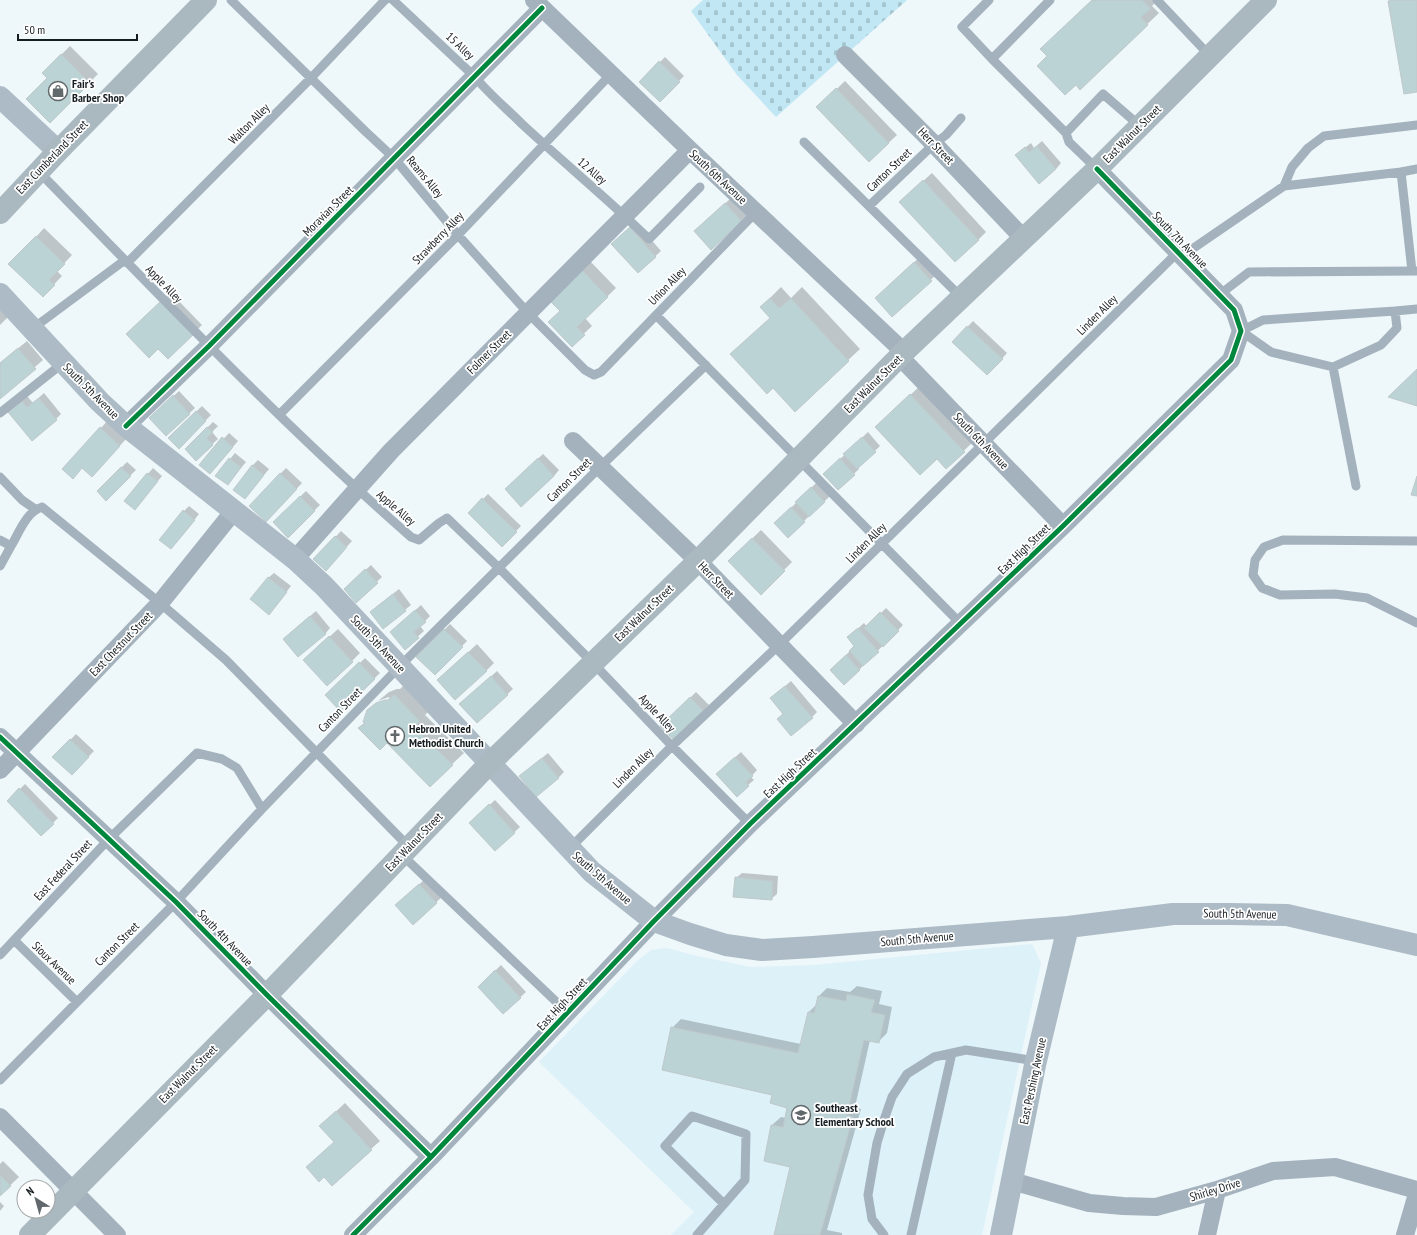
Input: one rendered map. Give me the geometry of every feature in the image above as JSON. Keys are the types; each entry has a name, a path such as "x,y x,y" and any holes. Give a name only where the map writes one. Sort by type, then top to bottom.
{"highway":[{"name":"East Cumberland Street","path":"0,212 206,0"},
{"name":"East Walnut Street","path":"30,1235 267,995 490,763 698,561 902,354 1097,169 1266,0"},
{"path":"0,228 54,172 57,163 58,151"}],"main road":[{"path":"0,97 58,151"},
{"name":"South 5th Avenue","path":"0,294 100,402 126,426 233,512 295,559 324,586 569,849 592,872 654,921 726,945 762,950 1068,927 1173,914 1287,915 1417,946"},
{"name":"East Pershing Avenue","path":"1001,1235 1036,1061 1068,927"}],"street":[{"name":"Moravian Street","path":"126,426 209,346 475,77 537,2"},
{"name":"South 6th Avenue","path":"537,2 902,354 1063,526"},
{"name":"Herr Street","path":"845,55 934,144 1024,239"},
{"name":"Folmer Street","path":"295,559 391,451 690,150"},
{"name":"South 7th Avenue","path":"1097,169 1234,310 1241,331"},
{"name":"East High Street","path":"353,1235 431,1156 654,921 750,824 1063,526 1232,360 1241,331"},
{"name":"Herr Street","path":"573,441 698,561 856,724"},
{"name":"East Chestnut Street","path":"0,770 160,604 233,512"},
{"name":"South 4th Avenue","path":"0,737 108,840 176,902 267,995 431,1156"},
{"path":"0,1117 117,1235"},
{"name":"Shirley Drive","path":"1012,1181 1089,1203 1156,1207 1217,1190 1273,1171 1335,1167 1417,1190"},
{"path":"1207,1235 1217,1190"},
{"path":"1405,1235 1417,1194"}],"lane":[{"name":"Reams Alley","path":"231,0 364,131 394,158 458,235 528,313 585,370 594,375"},
{"name":"Walton Alley","path":"32,329 126,261 311,78 385,0"},
{"name":"15 Alley","path":"392,0 544,144"},
{"path":"989,0 962,27 1066,133 1069,142 1097,169"},
{"path":"992,59 1050,0"},
{"path":"1157,0 1210,56"},
{"name":"Strawberry Alley","path":"279,415 458,235 611,74"},
{"path":"1066,133 1103,94 1140,126"},
{"name":"Canton Street","path":"869,206 934,144 946,136 961,118"},
{"path":"1417,125 1324,136 1308,148 1292,167 1284,186 1417,169"},
{"path":"804,142 962,298"},
{"name":"12 Alley","path":"544,144 649,239 700,187"},
{"path":"1219,294 1249,272 1415,271 1401,172"},
{"name":"Apple Alley","path":"46,179 209,346 279,415 357,490 411,537 419,540 447,518 499,568 750,824"},
{"name":"Linden Alley","path":"569,849 672,746 779,645 984,443 1180,254 1284,186"},
{"name":"Union Alley","path":"594,375 601,372 756,212"},
{"path":"1395,311 1397,328 1381,345 1333,367 1271,352 1241,331 1263,320 1417,309"},
{"path":"656,315 961,624"},
{"path":"0,413 63,363"},
{"name":"Canton Street","path":"0,1080 176,902 399,667 600,467 706,365"},
{"path":"1333,367 1356,486"},
{"path":"0,477 22,500 35,509"},
{"path":"0,566 30,514 35,509 42,507 226,660 316,753 405,851 567,1012"},
{"path":"0,540 11,546"},
{"path":"1417,541 1282,540 1264,547 1255,560 1254,575 1262,588 1280,594 1335,594 1367,598 1417,623"},
{"name":"East Federal Street","path":"0,955 108,840 196,752 222,759 237,768 262,810"},
{"name":"Sioux Avenue","path":"14,940 77,1002"},
{"path":"884,1235 872,1219 868,1195 877,1143 892,1097 907,1074 934,1057 966,1050 1036,1061"},
{"path":"911,1235 952,1053"},
{"path":"697,1235 745,1180 746,1134 692,1116 665,1146 724,1204"}],"shaded area":[{"name":"Southeast Elementary School","path":"1032,944 1041,963 982,1235 671,1235 694,1212 539,1062 637,961 651,950 667,948 751,967 814,965"}],"green space":[{"path":"703,0 907,0 776,117 737,75 691,11"}],"building":[{"path":"1092,0 1142,0 1151,9 1141,17 1148,25 1080,90 1076,85 1065,95 1037,66 1047,56 1040,49"},
{"path":"1417,0 1417,92 1404,94 1388,1"},
{"name":"Fair's Barber Shop","path":"61,54 90,83 50,123 26,99 47,78 42,73"},
{"path":"659,61 680,82 660,102 639,82"},
{"path":"836,88 889,143 869,162 816,107"},
{"path":"1037,146 1056,169 1039,184 1015,155 1025,147 1029,152"},
{"path":"923,180 979,240 955,262 899,202"},
{"path":"725,203 742,221 711,250 694,231"},
{"path":"630,227 656,257 638,273 611,244"},
{"path":"36,236 65,264 49,280 55,285 43,297 8,264"},
{"path":"914,262 932,281 892,317 875,298"},
{"path":"580,268 608,297 577,327 585,335 572,347 548,322 560,311 548,299"},
{"path":"770,298 779,308 791,298 849,361 795,412 773,388 767,394 730,354 770,318 760,307"},
{"path":"162,300 194,334 168,359 158,349 149,358 126,334"},
{"path":"967,326 1003,359 987,375 952,342"},
{"path":"18,348 36,369 0,399 0,363"},
{"path":"1417,369 1417,406 1388,397"},
{"path":"910,394 965,452 946,469 937,459 920,475 875,427"},
{"path":"173,395 190,414 166,436 149,418"},
{"path":"39,398 57,420 32,441 8,412 22,401 27,407"},
{"path":"196,411 206,421 179,449 168,438"},
{"path":"100,427 120,446 92,477 82,468 73,479 62,469"},
{"path":"207,427 213,432 207,438 213,445 196,461 185,449"},
{"path":"222,437 233,447 210,474 199,465"},
{"path":"862,437 876,452 857,469 843,454"},
{"path":"229,458 241,467 228,485 215,476"},
{"path":"538,458 554,476 521,507 505,489"},
{"path":"840,458 855,475 838,490 823,474"},
{"path":"252,465 264,475 245,499 233,490"},
{"path":"121,467 131,476 106,501 97,491"},
{"path":"147,473 158,481 135,510 124,501"},
{"path":"280,473 297,489 266,522 249,506"},
{"path":"1417,476 1417,496 1411,495"},
{"path":"811,487 825,502 809,517 795,502"},
{"path":"300,496 315,511 288,538 273,522"},
{"path":"482,498 517,532 502,547 468,513"},
{"path":"791,507 805,522 788,538 774,523"},
{"path":"183,510 195,520 171,549 159,540"},
{"path":"335,536 347,547 326,571 313,559"},
{"path":"752,538 785,571 761,595 728,561"},
{"path":"365,569 378,583 356,603 344,589"},
{"path":"268,577 287,592 269,615 250,599"},
{"path":"393,594 406,611 383,629 370,612"},
{"path":"415,610 426,622 414,632 419,638 405,650 390,632"},
{"path":"880,612 899,631 883,647 864,628"},
{"path":"310,616 326,634 298,657 283,639"},
{"path":"858,628 879,652 863,666 849,651 854,646 847,637"},
{"path":"444,629 463,647 435,675 416,657"},
{"path":"329,636 353,662 327,686 303,660"},
{"path":"468,652 487,671 455,700 437,680"},
{"path":"846,655 860,670 844,685 830,670"},
{"path":"359,662 375,679 341,712 325,695"},
{"path":"491,676 508,695 477,723 459,704"},
{"path":"785,686 813,718 791,736 777,719 783,714 770,698"},
{"name":"Hebron United Methodist Church","path":"394,694 420,721 414,727 453,765 430,787 387,743 380,750 358,728 365,723 363,722 367,710 376,703 388,700"},
{"path":"690,697 704,711 675,741 660,726"},
{"path":"70,739 89,757 72,775 52,757"},
{"path":"735,757 753,776 746,782 749,786 737,797 716,774"},
{"path":"542,758 559,778 536,797 519,776"},
{"path":"19,788 54,824 41,836 7,801"},
{"path":"489,804 515,833 495,851 469,823"},
{"path":"735,877 773,881 772,900 733,897"},
{"path":"419,884 437,903 413,925 395,905"},
{"path":"495,970 521,998 503,1014 478,987"},
{"path":"847,994 875,1000 871,1012 885,1015 879,1043 864,1040 847,1115 853,1117 820,1235 774,1235 790,1167 764,1161 771,1125 783,1127 787,1108 770,1103 772,1095 662,1070 671,1027 798,1053 808,1012 814,1013 818,996 846,1001"},
{"path":"336,1111 372,1150 332,1186 324,1177 319,1182 306,1167 334,1142 319,1126"},
{"path":"0,1175 11,1186 0,1196"}],"cycle path":[{"path":"126,426 209,346 542,8"},
{"path":"353,1235 431,1157 654,921 750,824 1063,526 1231,360 1241,331 1234,310 1097,169"},
{"path":"0,737 176,902 267,995 431,1157"}],"place":[{"name":"Fair's Barber Shop","path":"58,91"},
{"name":"Hebron United Methodist Church","path":"395,736"},
{"name":"Southeast Elementary School","path":"801,1115"}]}
